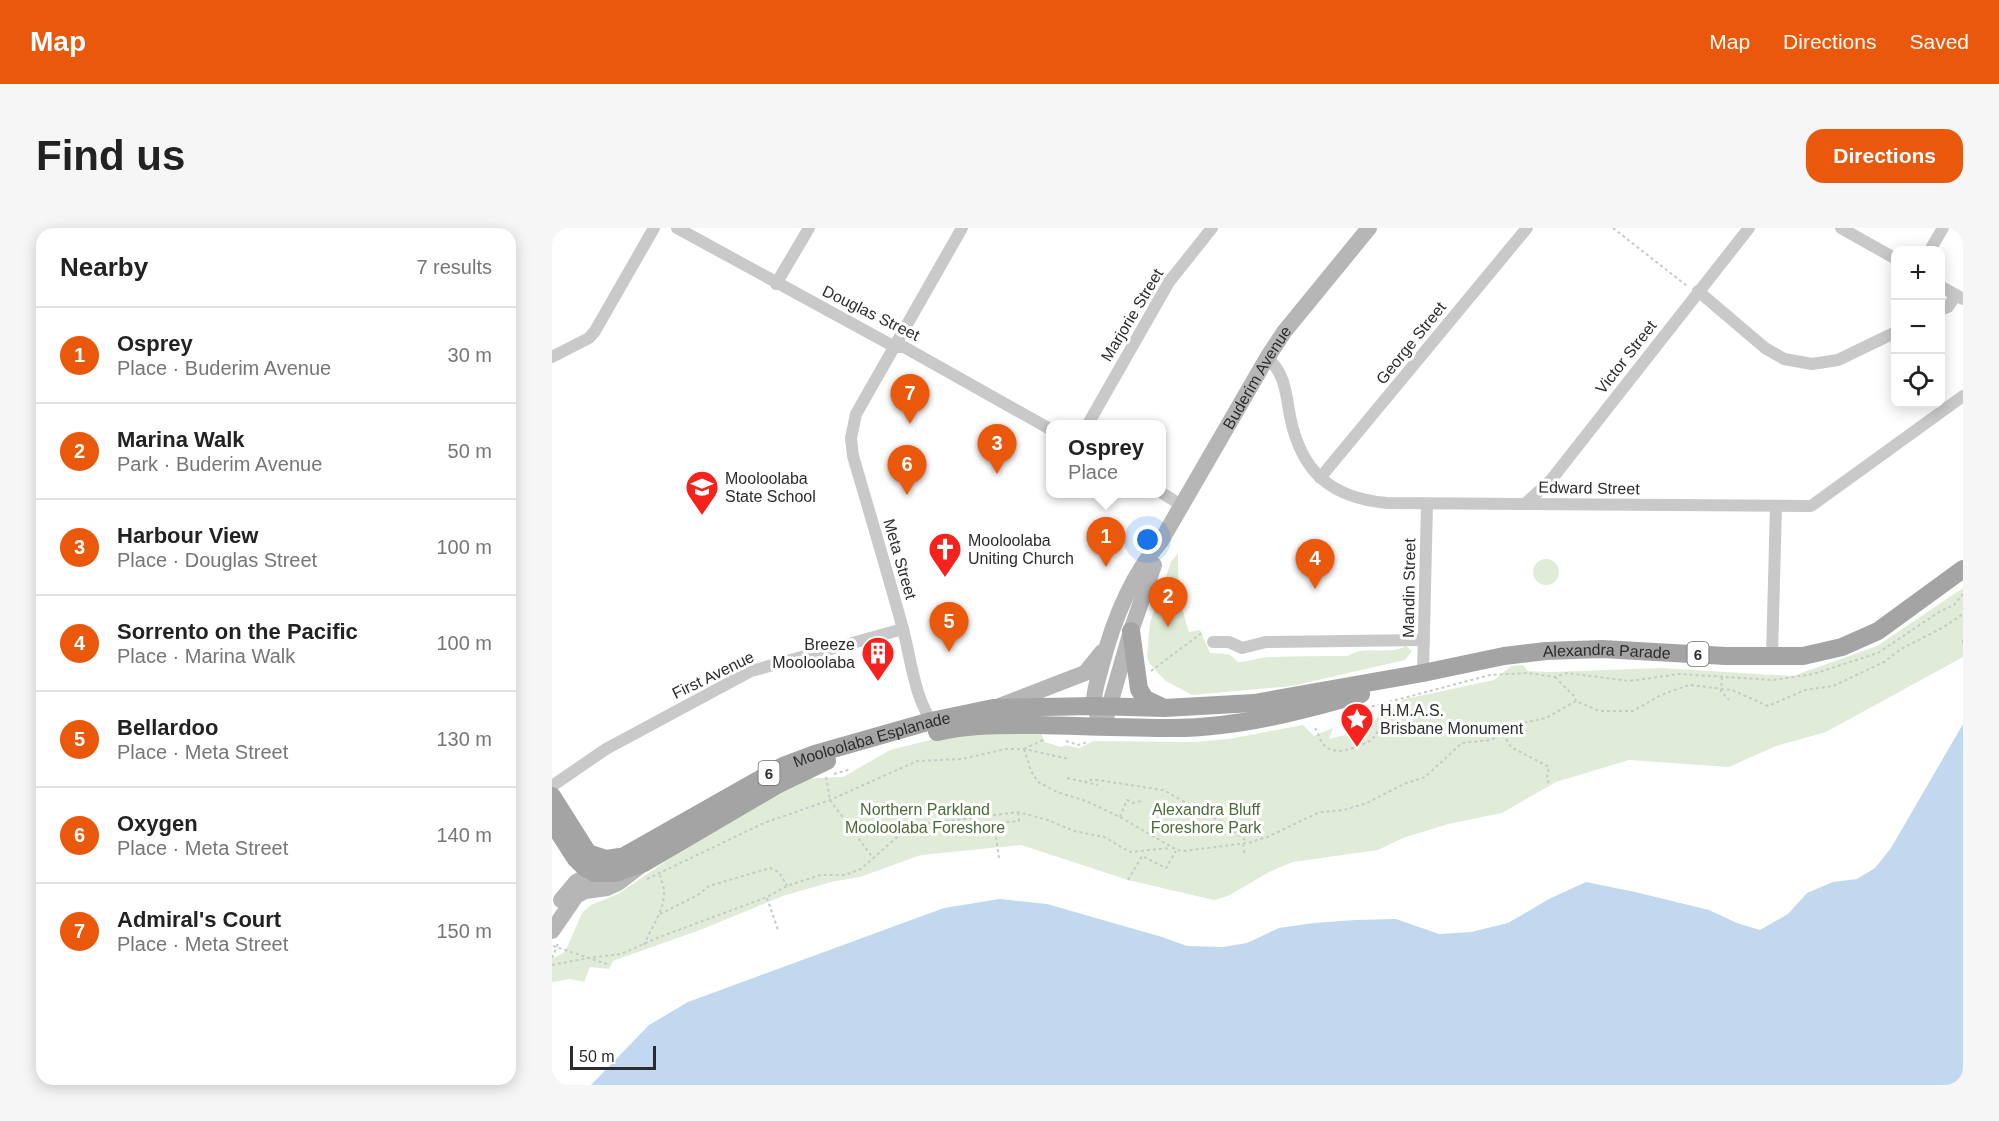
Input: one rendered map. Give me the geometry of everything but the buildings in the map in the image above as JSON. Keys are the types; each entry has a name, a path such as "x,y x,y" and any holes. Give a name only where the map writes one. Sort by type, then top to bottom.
{"main road":[{"name":"Buderim Avenue","path":"1102,706 1131,631 1161,542 1181,505 1266,358 1284,332 1369,228"},
{"name":"Buderim Avenue","path":"1102,706 1098,680 1107,644 1130,591 1150,554 1161,542"},
{"name":"Alexandra Parade","path":"1102,706 1164,708 1254,703 1423,674 1504,656 1577,649 1772,657 1803,656 1861,640 1894,622 1960,573"},
{"path":"1131,631 1142,695 1145,699 1164,708"},
{"path":"993,708 1084,673 1096,661 1107,644"},
{"name":"Alexandra Parade","path":"1098,733 1228,724 1304,711 1423,674"},
{"path":"1098,733 1102,706"},
{"name":"Mooloolaba Esplanade","path":"555,939 560,904 576,882 783,766 825,751 931,721 993,708 1102,706"},
{"name":"Mooloolaba Esplanade","path":"555,939 576,896 588,890 607,888 642,873 807,770 872,747 953,728 995,725 1098,733"},
{"path":"552,796 588,853 606,859 622,856"},
{"path":"552,822 578,861 594,873"},
{"name":"6","path":"594,873 642,873"}],"street":[{"path":"552,357 589,338 595,331 654,228"},
{"name":"Douglas Street","path":"677,228 776,284 895,346 907,349 1046,427"},
{"path":"776,284 809,228"},
{"name":"Meta Street","path":"931,721 920,695 853,456 851,438 856,414 962,228"},
{"name":"Marjorie Street","path":"1090,420 1169,282 1212,228"},
{"name":"George Street","path":"1320,478 1527,228"},
{"name":"Victor Street","path":"1525,504 1551,480 1693,290 1749,228"},
{"path":"1842,228 1891,256"},
{"path":"1932,246 1943,228"},
{"path":"1945,288 1960,297 1945,307"},
{"path":"1693,290 1765,348 1784,359 1812,364 1838,360 1891,334"},
{"name":"Edward Street","path":"1266,358 1274,363 1284,382 1298,445 1320,478 1340,492 1365,501 1427,504 1811,506 1963,396"},
{"path":"1166,497 1181,505"},
{"name":"Mandin Street","path":"1423,674 1427,504"},
{"path":"1772,657 1776,506"},
{"name":"First Avenue","path":"552,786 606,750 750,671 903,629"},
{"path":"1213,642 1228,642 1242,648 1266,642 1424,640"},
{"path":"931,721 936,726 953,728"}],"path":[{"path":"1613,228 1693,290"},
{"path":"1362,709 1490,675 1528,673 1555,677 1567,673 1629,681 1680,674 1773,680 1813,674 1888,647 1939,612 1954,605 1963,594"},
{"path":"1555,677 1576,701 1599,711 1633,711 1661,696 1689,685 1732,690 1768,705 1805,690 1833,686 1888,660 1901,649 1942,628 1963,614"},
{"path":"1151,671 1203,632"},
{"path":"1544,666 1545,676"},
{"path":"1722,677 1720,688 1729,700"},
{"path":"1024,749 1031,771 1038,782 1120,817 1177,850 1191,850 1248,843 1267,837 1320,812 1344,810 1366,803 1404,784 1425,777 1462,743 1491,740 1523,723 1546,718 1576,701"},
{"path":"1315,728 1325,745 1343,752 1373,738 1379,728 1379,715"},
{"path":"1060,738 1078,745 1098,733"},
{"path":"1503,734 1511,747 1549,767 1547,776 1549,786"},
{"path":"1024,749 1046,740"},
{"path":"642,873 660,875 764,823 830,800 917,761 962,759 1006,749 1024,749 1069,759"},
{"path":"851,769 826,777 825,781 830,800 873,858"},
{"path":"1067,778 1098,785"},
{"path":"1085,783 1087,780 1097,780 1164,790 1218,820 1248,843"},
{"path":"1120,817 1127,800 1134,803 1141,801"},
{"path":"552,965 621,954 657,938 767,897 787,886 820,875 845,875 861,869 896,838 925,824 1018,812 1048,820 1074,831 1104,837 1130,852 1172,847"},
{"path":"999,858 994,823 1019,821 1018,812"},
{"path":"1243,844 1245,856"},
{"path":"1128,880 1142,856 1165,870 1177,850"},
{"path":"644,945 654,921 660,914 698,895 709,886 770,868 779,872 787,886"},
{"path":"660,875 665,893 660,914"},
{"path":"767,897 778,930"},
{"path":"552,958 555,939 588,958 610,965"}],"green space":[{"path":"1178,553 1180,593 1189,632 1200,630 1210,653 1229,654 1238,662 1267,657 1348,656 1362,651 1392,650 1406,646 1412,651 1405,660 1292,686 1192,695 1166,681 1149,663 1147,656 1150,623 1171,562"},
{"path":"1546,559 1555,563 1559,572 1555,581 1546,585 1537,581 1533,572 1537,563"},
{"name":"Alexandra Bluff Foreshore Park","path":"1963,588 1963,657 1826,732 1776,746 1729,767 1629,760 1556,782 1502,813 1448,824 1403,838 1378,850 1293,862 1271,871 1228,896 1214,900 1128,880 1021,845 921,855 860,877 831,882 783,896 700,930 613,961 609,969 590,967 584,982 570,979 552,982 552,959 565,952 582,913 591,905 618,894 704,835 800,779 843,777 890,750 934,739 989,733 1041,733 1045,742 1061,747 1066,745 1079,748 1094,741 1193,742 1229,739 1303,725 1314,736 1333,728 1329,739 1371,728 1385,710 1405,699 1494,680 1511,666 1523,665 1528,671 1551,672 1660,668 1793,676 1877,646"}],"water":[{"path":"1963,724 1963,1085 591,1085 649,1025 688,1002 944,908 1000,899 1047,904 1187,946 1223,947 1247,943 1279,928 1356,920 1396,919 1439,934 1471,932 1508,923 1549,899 1586,882 1709,910 1737,923 1760,930 1788,914 1807,893 1833,882 1857,879 1875,868 1891,848"}],"place":[{"name":"Admiral's Court","path":"910,424"},
{"name":"Harbour View","path":"997,474"},
{"name":"Oxygen","path":"907,495"},
{"name":"Mooloolaba State School","path":"702,516"},
{"name":"Osprey","path":"1106,567"},
{"name":"Mooloolaba Uniting Church","path":"945,578"},
{"name":"Sorrento on the Pacific","path":"1315,589"},
{"name":"Marina Walk","path":"1168,627"},
{"name":"Bellardoo","path":"949,652"},
{"name":"Breeze Mooloolaba","path":"878,682"},
{"name":"H.M.A.S. Brisbane Monument","path":"1357,748"}],"park label":[{"name":"Northern Parkland Mooloolaba Foreshore","path":"925,818"}]}
